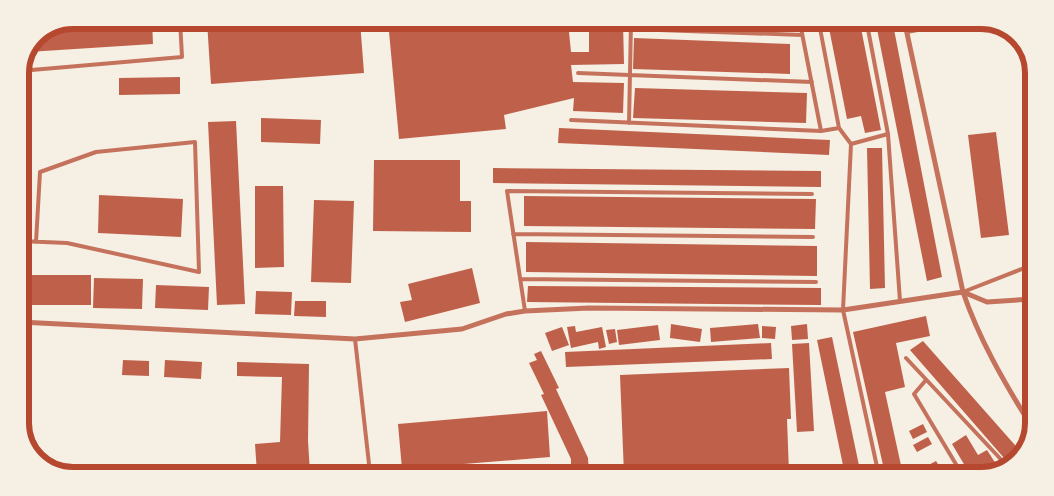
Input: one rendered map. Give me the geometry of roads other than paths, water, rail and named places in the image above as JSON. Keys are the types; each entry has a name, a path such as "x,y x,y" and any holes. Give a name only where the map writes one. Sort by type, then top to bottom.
{"street":[{"path":"906,29 963,292 983,340 1025,416"},
{"path":"29,322 356,339 462,329 506,314 525,311 589,308 843,310 963,292 987,302 1025,299"}],"lane":[{"path":"29,70 182,57 180,29"},
{"path":"629,122 631,29 802,35"},
{"path":"801,29 821,131"},
{"path":"820,29 838,128 851,144 843,310 877,467"},
{"path":"868,29 888,134 900,300"},
{"path":"907,32 923,29"},
{"path":"578,73 812,82"},
{"path":"571,120 821,131 838,128"},
{"path":"851,144 888,134"},
{"path":"29,242 67,244 200,272 195,142 96,152 40,172 36,242"},
{"path":"525,311 507,190 812,194"},
{"path":"514,234 814,237"},
{"path":"963,292 1025,268"},
{"path":"520,279 816,282"},
{"path":"356,339 369,467"},
{"path":"906,358 1003,462"},
{"path":"926,380 914,394 958,467"}]}
